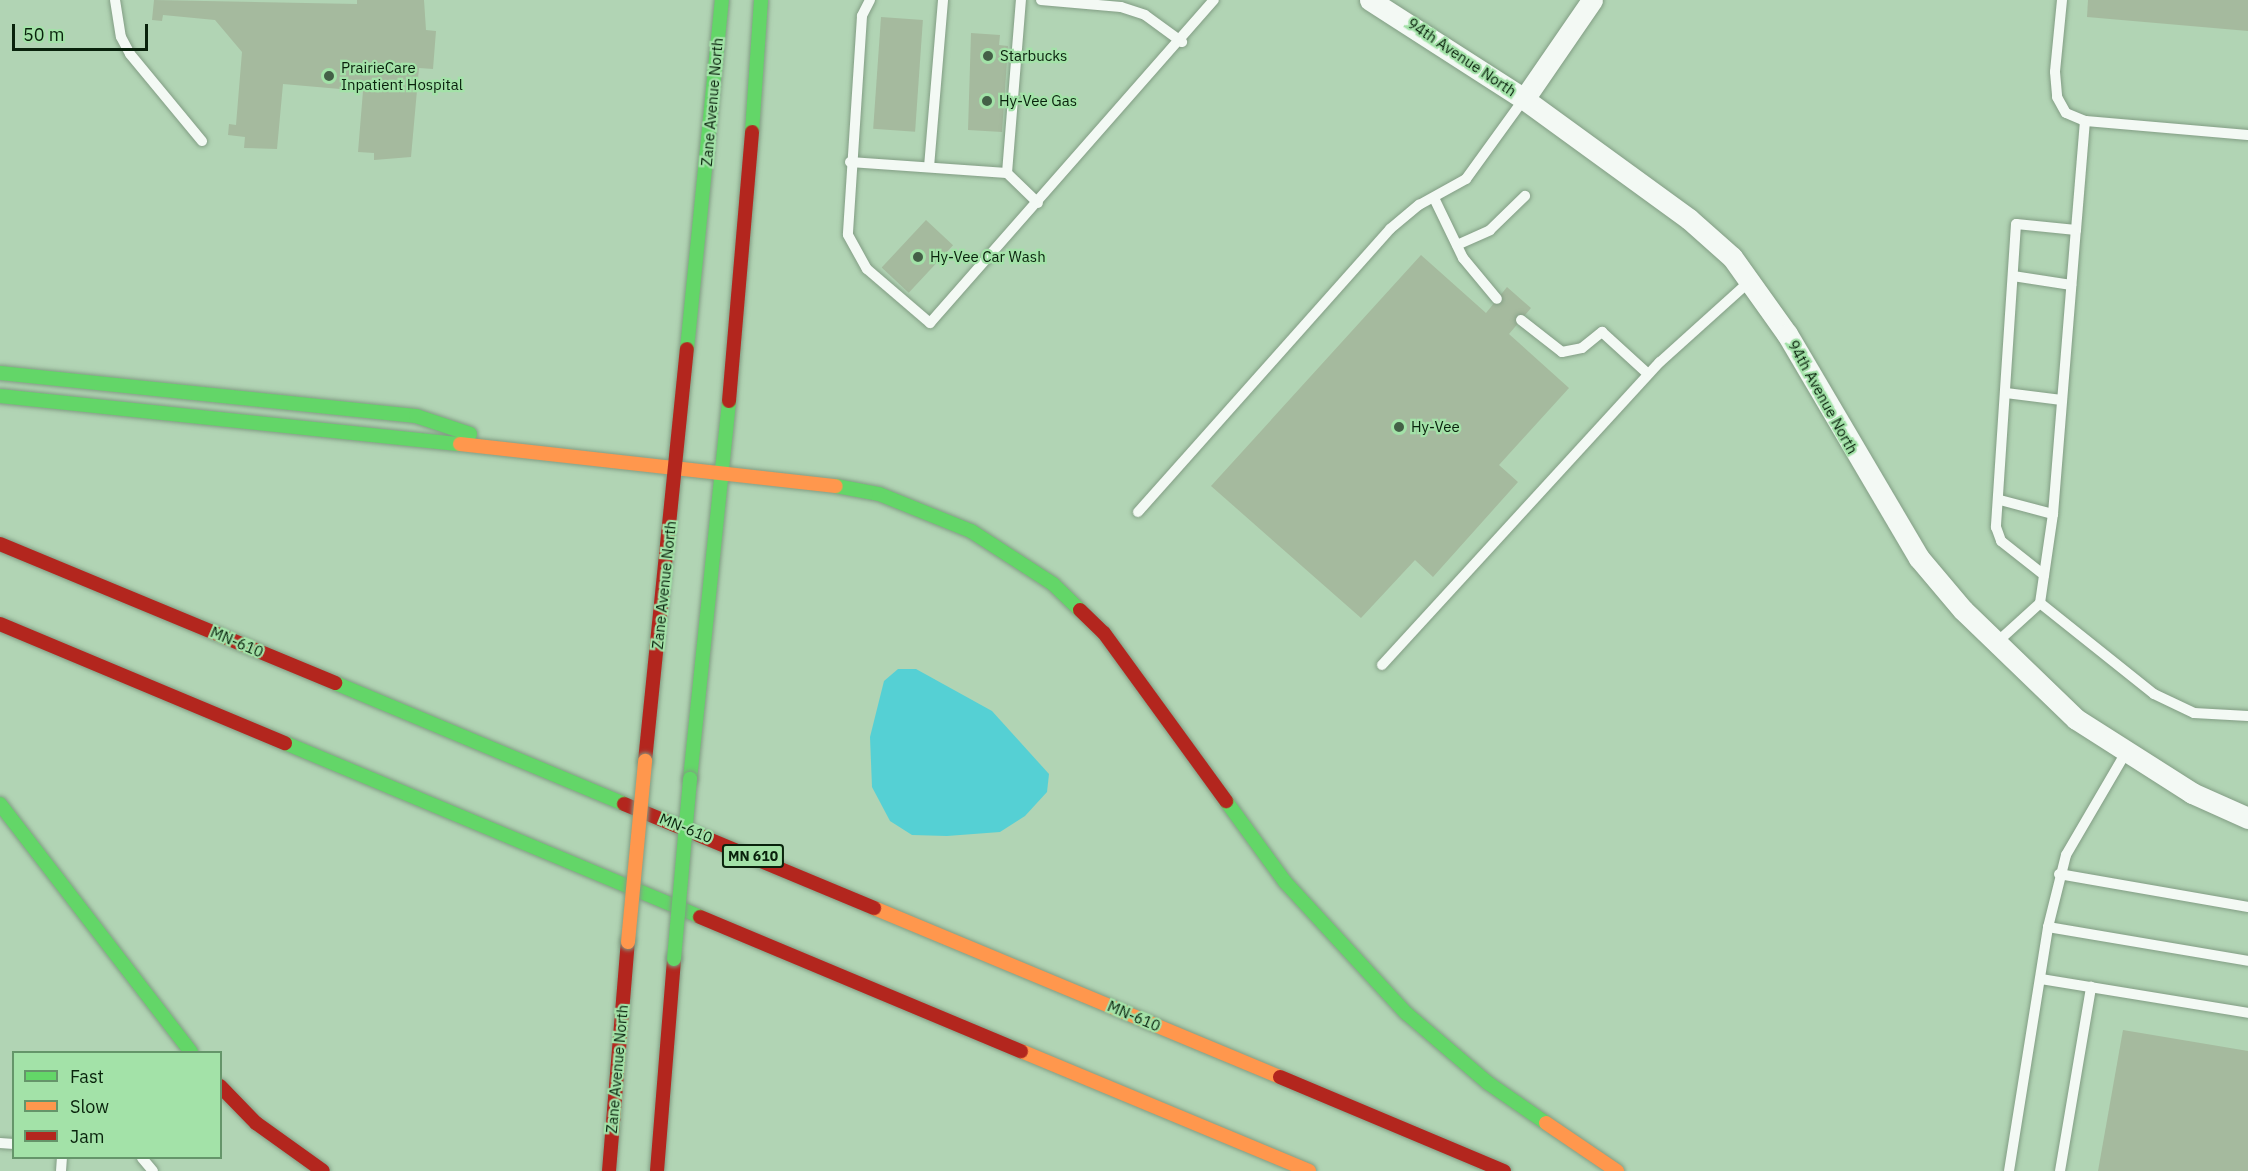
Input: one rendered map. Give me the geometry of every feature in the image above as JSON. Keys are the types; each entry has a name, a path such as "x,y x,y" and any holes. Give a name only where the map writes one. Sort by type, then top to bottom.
{"main road":[{"name":"Zane Avenue North","path":"609,1171 645,761 678,467 722,0"},
{"path":"743,270 740,101 746,0"},
{"path":"657,1171 690,778 724,471 743,270 761,0"},
{"path":"0,373 416,416 501,450"},
{"path":"0,396 819,482 910,504 971,531 1053,584 1104,633 1285,882 1370,977 1488,1083 1617,1171"},
{"name":"MN-610","path":"0,544 1504,1171"},
{"path":"0,624 1309,1171"},
{"path":"0,804 189,1051"},
{"path":"222,1088 256,1123 322,1171"}],"street":[{"name":"94th Avenue North","path":"1370,0 1524,99 1689,219 1751,280 1919,558 1995,644 2076,719 2125,754 2248,818"},
{"path":"1524,99 1592,0"}],"lane":[{"path":"115,0 121,37 130,54 202,141"},
{"path":"870,0 862,16 845,215 855,254 930,323 1182,42 1214,0"},
{"path":"929,167 943,0"},
{"path":"1007,173 1022,0"},
{"path":"1041,0 1121,7 1145,15 1182,42"},
{"path":"2062,0 2057,97 2066,113 2085,121 2248,135"},
{"path":"1138,512 1390,230 1434,198 1466,179 1524,99"},
{"path":"1995,644 2040,603 2053,514 2085,121"},
{"path":"850,162 1007,173 1038,203"},
{"path":"1456,245 1490,230 1525,196"},
{"path":"1434,198 1456,245 1497,299"},
{"path":"2044,575 2001,541 1996,527 2000,500 2016,224 2076,230"},
{"path":"2013,276 2072,285"},
{"path":"1382,665 1648,375 1751,280"},
{"path":"1521,320 1562,352 1582,348 1602,332 1648,375"},
{"path":"2006,393 2062,400"},
{"path":"2000,500 2053,514"},
{"path":"2040,603 2154,694 2194,712 2248,716"},
{"path":"2009,1171 2058,874 2125,754"},
{"path":"2058,874 2248,907"},
{"path":"2048,927 2248,961"},
{"path":"2040,979 2248,1012"},
{"path":"2060,1171 2091,987"},
{"path":"143,1159 153,1171"}],"water":[{"path":"898,669 916,669 992,711 1049,774 1047,792 1025,816 1000,832 947,836 912,835 890,821 872,787 870,737 884,681"}],"building":[{"name":"PrairieCare Inpatient Hospital","path":"154,0 357,4 357,0 424,0 426,30 436,31 433,69 419,68 411,157 374,160 374,153 358,152 363,91 283,84 277,149 244,148 245,137 228,135 229,124 236,125 242,52 215,20 163,15 162,21 152,20"},
{"path":"2088,0 2248,0 2248,31 2087,17"},
{"path":"881,17 923,20 915,132 873,129"},
{"name":"Hy-Vee Gas","path":"971,33 1000,35 999,45 1008,46 1002,132 968,130"},
{"name":"Hy-Vee Car Wash","path":"926,220 953,245 909,293 882,268"},
{"name":"Hy-Vee","path":"1421,255 1486,313 1507,287 1531,308 1509,334 1569,388 1499,465 1518,482 1433,577 1415,560 1361,618 1211,486"},
{"path":"2123,1030 2248,1051 2248,1171 2098,1171"}],"traffic: fast":[{"path":"687,349 722,0"},
{"path":"752,132 761,0"},
{"path":"0,373 416,416 470,434"},
{"path":"0,396 460,444"},
{"path":"690,779 729,401"},
{"path":"836,486 879,494 971,531 1053,584 1080,610"},
{"path":"335,683 624,804"},
{"path":"285,743 700,917"},
{"path":"674,959 690,779"},
{"path":"1226,801 1285,882 1406,1013 1488,1083 1546,1123"},
{"path":"0,804 190,1051"}],"traffic: slow":[{"path":"460,444 836,486"},
{"path":"628,942 645,761"},
{"path":"874,908 1280,1077"},
{"path":"1021,1051 1309,1171"},
{"path":"1546,1123 1617,1171"}],"traffic: jam":[{"path":"729,401 752,132"},
{"path":"645,761 687,349"},
{"path":"0,544 335,683"},
{"path":"1080,610 1104,633 1226,801"},
{"path":"0,624 285,743"},
{"path":"624,804 874,908"},
{"path":"700,917 1021,1051"},
{"path":"609,1171 628,942"},
{"path":"657,1171 674,959"},
{"path":"1280,1077 1504,1171"},
{"path":"222,1088 256,1123 323,1171"}],"place":[{"name":"Starbucks","path":"988,56"},
{"name":"PrairieCare Inpatient Hospital","path":"329,76"},
{"name":"Hy-Vee Gas","path":"987,101"},
{"name":"Hy-Vee Car Wash","path":"918,257"},
{"name":"Hy-Vee","path":"1399,427"}]}
